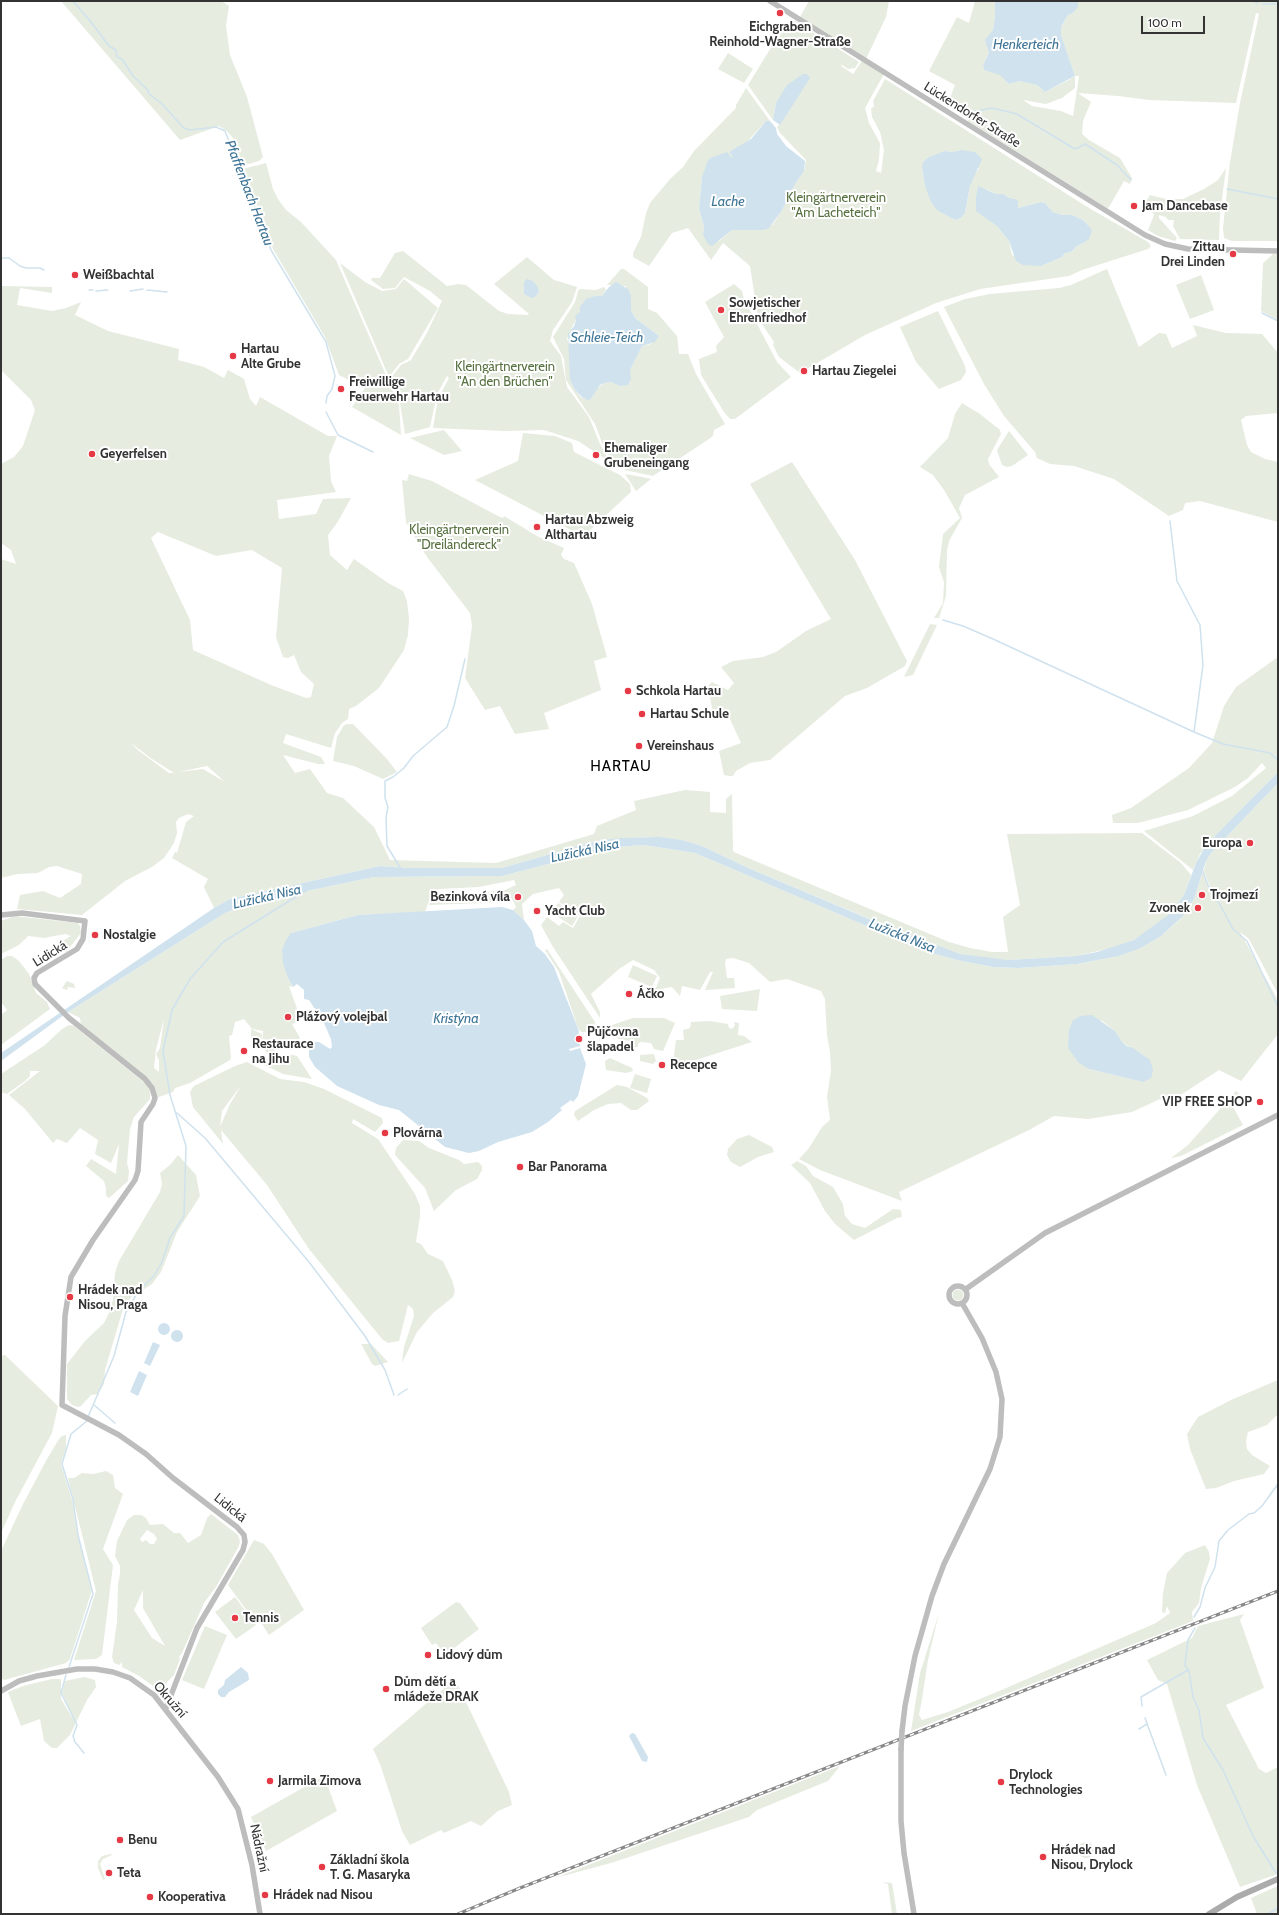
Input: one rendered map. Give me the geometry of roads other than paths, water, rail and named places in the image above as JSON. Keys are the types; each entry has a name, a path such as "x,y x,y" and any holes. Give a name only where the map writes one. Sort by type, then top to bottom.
{"main road":[{"name":"Lückendorfer Straße","path":"770,1 1132,228 1165,244 1201,250 1278,251"},
{"name":"Lidická","path":"1,915 22,913 85,921 83,939 78,949 37,973 34,978 36,984 69,1018 145,1079 152,1088 155,1098 153,1104 141,1122 138,1171 135,1180 93,1240 71,1277 66,1316 62,1405 119,1435 146,1454 173,1478 240,1530 244,1535 245,1542 243,1550 197,1628 166,1708"},
{"path":"966,1289 1045,1233 1278,1115"},
{"path":"960,1286 966,1289 967,1297 962,1303 958,1304 952,1302 949,1298 949,1292 952,1288 960,1286"},
{"path":"914,1914 904,1853 901,1821 901,1749 905,1706 915,1656 932,1596 957,1535 990,1470 1000,1437 1002,1399 996,1372 982,1338 962,1303"},
{"name":"Okružní","path":"1,1690 19,1681 36,1676 77,1670 95,1669 123,1675 154,1695 166,1708 218,1777 239,1811"},
{"name":"Nádražní","path":"239,1811 259,1899 260,1914"},
{"path":"1209,1914 1237,1897 1278,1879"}],"water":[{"name":"Henkerteich","path":"995,1 1078,1 1078,7 1073,13 1068,15 1061,27 1061,35 1075,76 1045,92 1037,85 1019,81 1009,84 1000,75 984,70 983,65 989,53 985,40 993,30"},
{"path":"803,74 807,74 810,78 780,125 773,120 776,103 787,85"},
{"name":"Lache","path":"766,121 770,121 776,128 777,134 786,146 805,161 804,171 795,184 781,212 769,228 764,230 732,230 712,246 708,244 703,235 704,226 699,209 702,177 707,163 710,158 727,152 734,158 729,152 751,139"},
{"path":"961,150 975,152 982,159 970,186 965,213 961,218 955,220 937,210 931,202 925,186 922,168 923,162 929,157 945,151 952,152"},
{"path":"978,186 996,194 1004,194 1007,197 1015,199 1018,201 1018,208 1041,202 1045,203 1053,212 1062,215 1072,215 1083,220 1092,230 1089,239 1077,246 1071,252 1065,253 1062,257 1041,266 1023,265 1016,261 1009,241 997,226 976,211"},
{"path":"527,279 533,281 539,291 536,296 532,298 524,294 524,282"},
{"name":"Schleie-Teich","path":"616,282 628,289 631,295 631,310 635,318 659,336 655,342 642,346 630,370 631,379 628,385 620,386 611,382 605,383 600,385 590,400 588,400 583,398 575,390 570,380 568,334 574,326 576,320 575,316 580,312 580,307 586,299 595,296 602,296 609,287"},
{"name":"Lužická Nisa","path":"1278,772 1278,783 1211,853 1206,861 1194,899 1183,916 1161,936 1141,948 1119,956 1077,964 1019,968 993,967 957,960 928,952 695,853 644,845 629,846 610,848 502,876 374,877 283,896 238,908 225,913 68,1012 1,1061 1,1053 214,908 230,899 380,866 406,868 502,868 596,841 620,838 659,837 682,840 702,846 748,868 881,924 960,954 1008,960 1076,956 1097,952 1134,940 1171,913 1184,895 1196,863 1206,845"},
{"name":"Kristýna","path":"502,907 513,910 524,920 532,931 536,946 545,954 554,967 579,1031 578,1037 580,1046 569,1049 570,1051 580,1048 586,1064 578,1096 573,1102 571,1100 560,1108 562,1110 548,1122 532,1132 498,1142 479,1151 469,1153 445,1147 399,1110 379,1105 337,1086 315,1067 309,1057 309,1046 313,1042 319,1042 330,1049 332,1047 331,1039 323,1021 309,1000 304,999 304,990 297,984 293,987 288,978 283,963 282,950 291,933 358,915"},
{"path":"1092,1015 1115,1031 1122,1042 1127,1046 1133,1048 1150,1060 1153,1070 1151,1078 1143,1082 1089,1069 1079,1063 1068,1048 1069,1030 1073,1020 1081,1016"},
{"path":"164,1323 168,1325 170,1329 168,1333 164,1335 160,1333 158,1329 160,1325"},
{"path":"177,1330 181,1332 183,1336 181,1340 177,1342 173,1340 171,1336 173,1332"},
{"path":"153,1342 160,1345 150,1366 144,1363"},
{"path":"139,1371 147,1375 138,1396 130,1392"},
{"path":"241,1667 248,1673 249,1680 229,1692 225,1697 221,1697 218,1694 218,1690 224,1685 225,1680"},
{"path":"632,1733 635,1734 648,1757 647,1762 642,1761 629,1736"}],"waterway":[{"name":"Pfaffenbach Hartau","path":"73,1 109,46 116,50 117,57 122,59 133,76 184,128 190,130 216,127 225,131 271,250 326,342 335,376 332,389 327,396 326,403"},
{"path":"1252,1 1258,3"},
{"path":"1263,4 1278,4"},
{"path":"967,113 992,108 1017,114 1073,148 1076,149 1085,144 1117,165 1131,180"},
{"path":"1227,189 1278,199"},
{"path":"1,258 9,258 20,266 26,268 40,268 44,270"},
{"path":"130,291 143,289"},
{"path":"96,291 108,290"},
{"path":"147,290 167,292"},
{"path":"1262,313 1278,321"},
{"path":"245,348 252,359"},
{"name":"Pfaffenbach Hartau","path":"326,412 338,435 373,452"},
{"path":"1170,521 1177,581 1200,625 1203,665 1194,732"},
{"path":"943,620 963,626 993,639 1194,732 1223,744 1270,753 1278,760"},
{"name":"Pfaffenbach Hartau","path":"401,869 387,846 386,817 388,807 385,798 385,781 393,777 404,768 413,756 447,727 454,706 465,659"},
{"path":"1202,869 1211,893 1219,903 1233,929 1247,941 1278,1007"},
{"name":"Lužická Nisa","path":"88,1417 114,1356 126,1312 139,1290 154,1276 162,1262 170,1238 184,1216 186,1146 170,1095 163,1051 172,1010 190,979 223,942 307,890"},
{"path":"177,1113 205,1138 309,1262 365,1336 385,1370 394,1395"},
{"path":"398,1395 407,1389"},
{"path":"94,1405 115,1423"},
{"path":"69,1667 93,1594 78,1535 73,1499 62,1464 71,1434 87,1421"},
{"path":"1194,1617 1200,1607 1205,1588 1215,1567 1219,1541 1228,1530 1262,1506 1278,1484"},
{"path":"1195,1628 1188,1640 1185,1665 1189,1671 1193,1697 1199,1710 1203,1738 1223,1770 1253,1836 1276,1873"},
{"path":"1142,1706 1141,1697 1188,1670"},
{"path":"66,1675 61,1693 77,1725 73,1736 75,1742 84,1753"},
{"path":"1145,1718 1166,1775"},
{"path":"1139,1729 1147,1724"},
{"path":"1268,1914 1278,1908"}],"railway":[{"path":"458,1914 520,1888 1278,1591"}],"place":[{"name":"Eichgraben Reinhold-Wagner-Straße","path":"780,13"},
{"name":"Jam Dancebase","path":"1134,206"},
{"name":"Zittau Drei Linden","path":"1233,254"},
{"name":"Weißbachtal","path":"75,275"},
{"name":"Sowjetischer Ehrenfriedhof","path":"721,310"},
{"name":"Hartau Alte Grube","path":"233,356"},
{"name":"Hartau Ziegelei","path":"804,371"},
{"name":"Freiwillige Feuerwehr Hartau","path":"341,389"},
{"name":"Geyerfelsen","path":"92,454"},
{"name":"Ehemaliger Grubeneingang","path":"596,455"},
{"name":"Hartau Abzweig Althartau","path":"537,527"},
{"name":"Schkola Hartau","path":"628,691"},
{"name":"Hartau Schule","path":"642,714"},
{"name":"Vereinshaus","path":"639,746"},
{"name":"Europa","path":"1250,843"},
{"name":"Trojmezí","path":"1202,895"},
{"name":"Bezinková víla","path":"518,897"},
{"name":"Zvonek","path":"1198,908"},
{"name":"Yacht Club","path":"537,911"},
{"name":"Nostalgie","path":"95,935"},
{"name":"Áčko","path":"629,994"},
{"name":"Plážový volejbal","path":"288,1017"},
{"name":"Půjčovna šlapadel","path":"579,1039"},
{"name":"Restaurace na Jihu","path":"244,1051"},
{"name":"Recepce","path":"662,1065"},
{"name":"VIP FREE SHOP","path":"1260,1102"},
{"name":"Plovárna","path":"385,1133"},
{"name":"Bar Panorama","path":"520,1167"},
{"name":"Hrádek nad Nisou, Praga","path":"70,1297"},
{"name":"Tennis","path":"235,1618"},
{"name":"Lidový dům","path":"428,1655"},
{"name":"Dům dětí a mládeže DRAK","path":"386,1689"},
{"name":"Jarmila Zimova","path":"270,1781"},
{"name":"Drylock Technologies","path":"1001,1782"},
{"name":"Benu","path":"120,1840"},
{"name":"Hrádek nad Nisou, Drylock","path":"1043,1857"},
{"name":"Základní škola T. G. Masaryka","path":"322,1867"},
{"name":"Teta","path":"109,1873"},
{"name":"Hrádek nad Nisou","path":"265,1895"},
{"name":"Kooperativa","path":"150,1897"}],"district":[{"name":"HARTAU","path":"621,767"}],"park label":[{"name":"Kleingärtnerverein \"Am Lacheteich\"","path":"836,206"},
{"name":"Kleingärtnerverein \"An den Brüchen\"","path":"505,374"},
{"name":"Kleingärtnerverein \"Dreiländereck\"","path":"459,538"}]}
